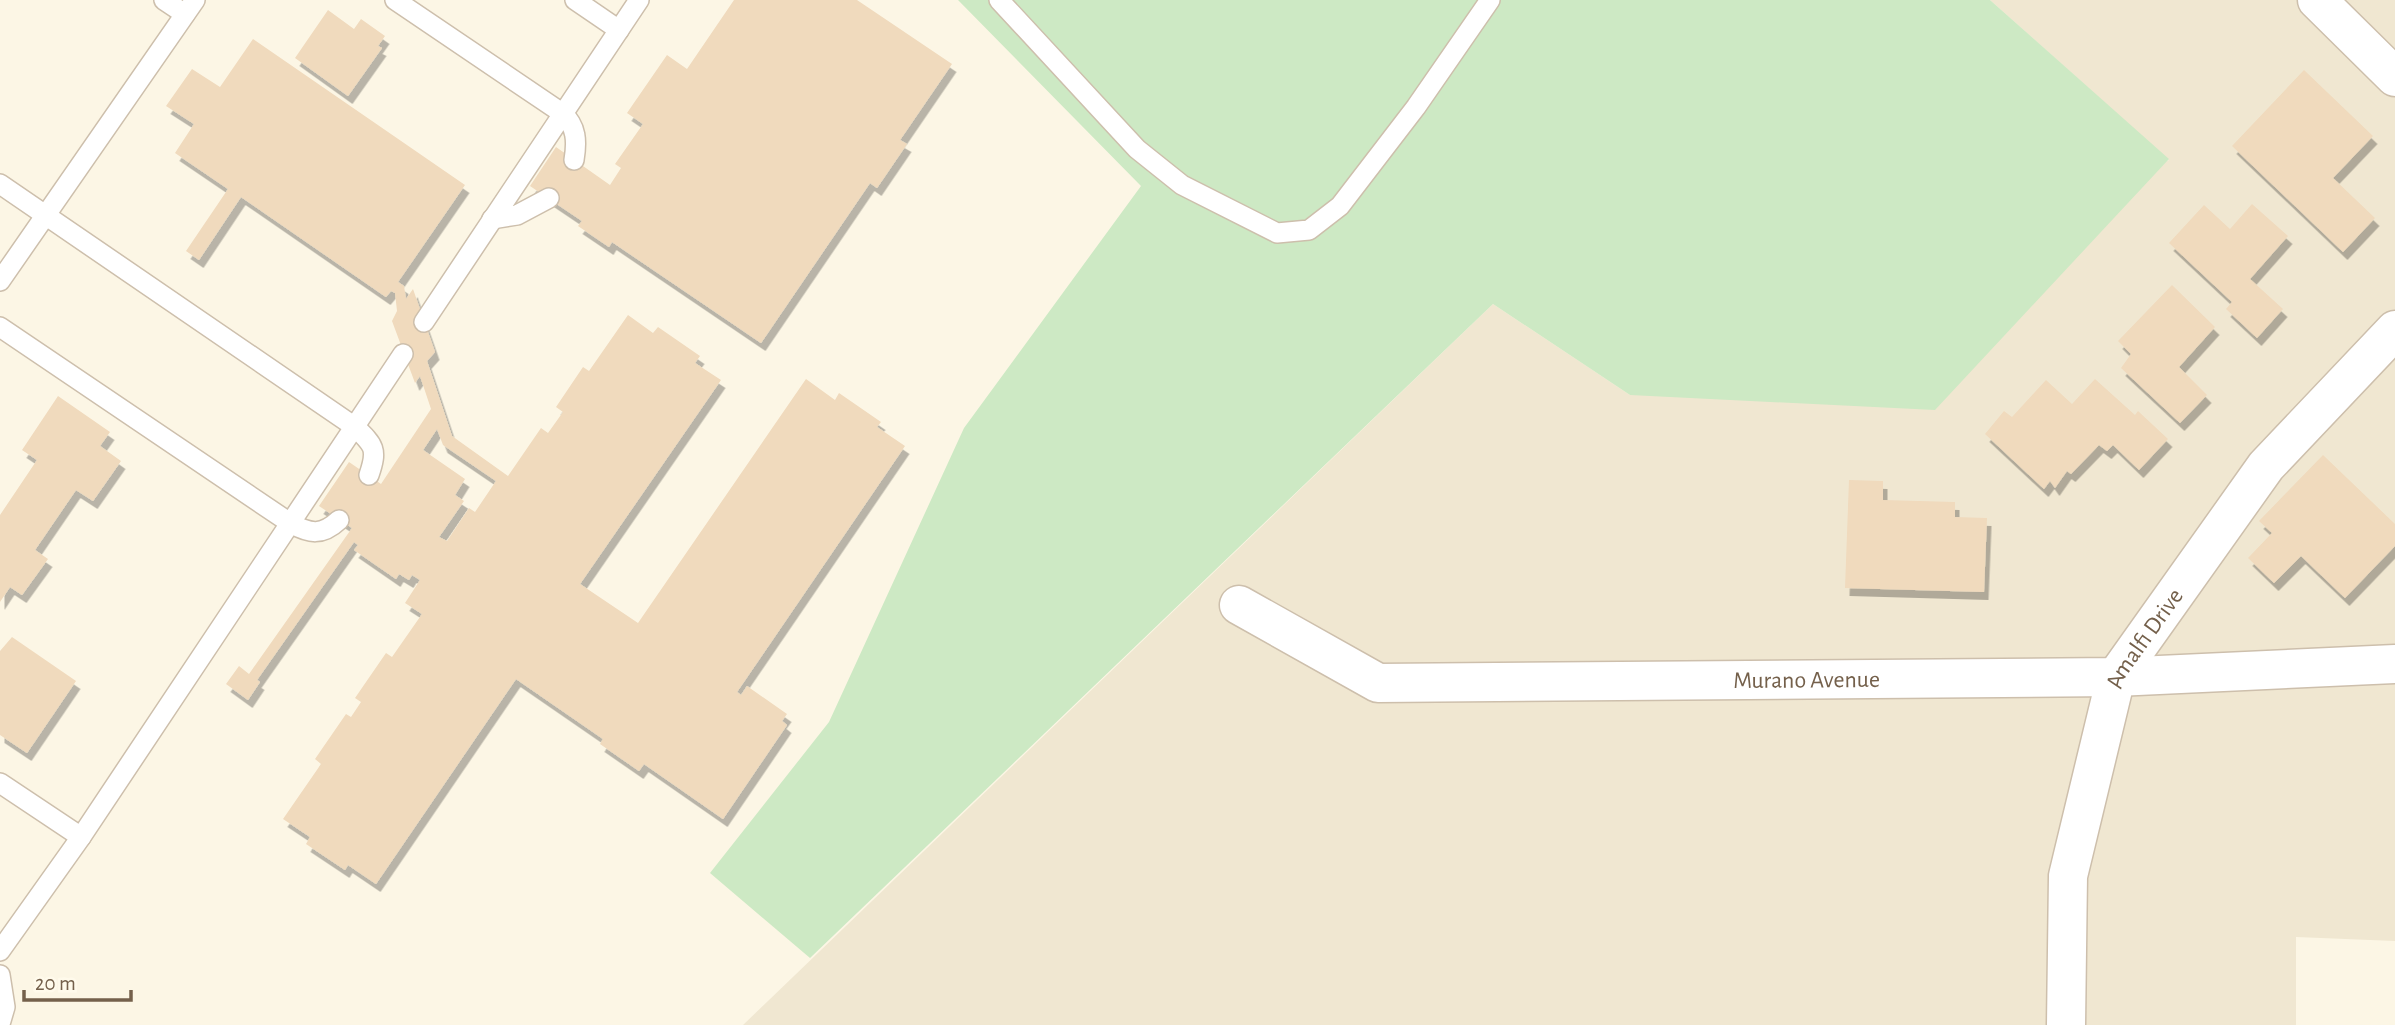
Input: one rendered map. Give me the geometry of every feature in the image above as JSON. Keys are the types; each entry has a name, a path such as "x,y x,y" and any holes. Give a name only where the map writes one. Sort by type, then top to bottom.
{"street":[{"path":"2317,0 2395,77"},
{"name":"Amalfi Drive","path":"2066,1025 2068,876 2116,677 2266,466 2395,330"},
{"name":"Murano Avenue","path":"1239,605 1378,683 2116,677 2395,664"}],"lane":[{"path":"0,281 190,7 164,0"},
{"path":"395,0 572,121 576,143 574,160"},
{"path":"575,0 619,30"},
{"path":"424,322 639,0"},
{"path":"999,0 1137,149 1182,185 1277,233 1309,230 1340,206 1416,107 1490,0"},
{"path":"0,184 355,427 372,443 375,457 369,475"},
{"path":"492,219 517,215 549,198"},
{"path":"0,327 307,533 318,533 339,520"},
{"path":"0,951 81,837 403,354"},
{"path":"0,783 81,837"},
{"path":"0,975 5,1007 0,1024"}],"shaded area":[{"path":"1990,0 2395,0 2395,941 2296,937 2296,1025 743,1025 1493,304 1630,395 2169,160"}],"green space":[{"path":"958,0 1990,0 2169,159 1935,410 1630,395 1493,304 810,958 710,873 829,722 964,428 1141,186"}],"building":[{"path":"734,0 857,0 952,64 900,140 907,144 877,188 870,183 761,343 612,242 609,247 578,226 582,221 530,186 556,147 610,185 621,168 615,164 643,124 627,113 667,55 687,69"},
{"path":"328,10 354,29 361,19 385,36 378,46 382,48 348,96 295,58"},
{"path":"253,39 465,185 398,282 404,286 406,299 413,289 435,352 427,361 452,436 508,476 541,428 548,433 563,412 556,407 583,367 589,371 628,315 653,333 658,327 700,356 695,363 721,380 580,584 638,623 806,379 835,400 839,393 881,422 877,427 905,446 737,692 741,695 747,686 787,714 782,721 787,725 723,819 644,764 639,771 600,744 603,739 516,679 376,884 348,865 345,870 306,844 310,837 283,819 321,764 315,759 346,714 351,717 361,702 355,698 386,653 392,657 422,614 405,603 420,580 412,575 409,580 399,574 396,579 354,550 358,545 354,542 257,680 260,682 248,700 226,684 239,666 249,674 352,528 319,506 349,462 381,484 431,409 420,376 415,383 392,321 397,311 395,293 391,291 386,297 241,197 199,260 186,251 228,189 175,153 194,124 166,106 192,69 220,87","holes":["437,429 443,445 496,481 475,512 469,508 447,541 439,537 464,501 455,495 465,479 423,450"]},
{"path":"2304,70 2373,136 2333,178 2375,218 2343,252 2232,146"},
{"path":"2252,204 2288,236 2250,279 2283,309 2257,338 2226,309 2232,302 2169,243 2204,205 2230,229"},
{"path":"2172,285 2215,327 2179,367 2207,395 2180,423 2121,368 2131,354 2118,341"},
{"path":"2095,379 2135,415 2138,411 2168,439 2139,470 2113,445 2107,451 2099,445 2071,474 2067,471 2055,488 2050,481 2044,489 1985,434 2004,411 2012,417 2046,380 2072,404"},
{"path":"58,396 110,432 100,446 121,461 93,501 76,490 35,550 48,559 22,595 10,587 0,602 0,515 37,460 22,450"},
{"path":"2323,455 2395,524 2395,546 2345,598 2301,556 2274,583 2248,558 2272,533 2259,521"},
{"path":"1849,480 1883,481 1883,500 1955,502 1955,517 1987,518 1984,592 1845,588"},
{"path":"12,637 76,681 27,753 0,735 0,651"}]}
